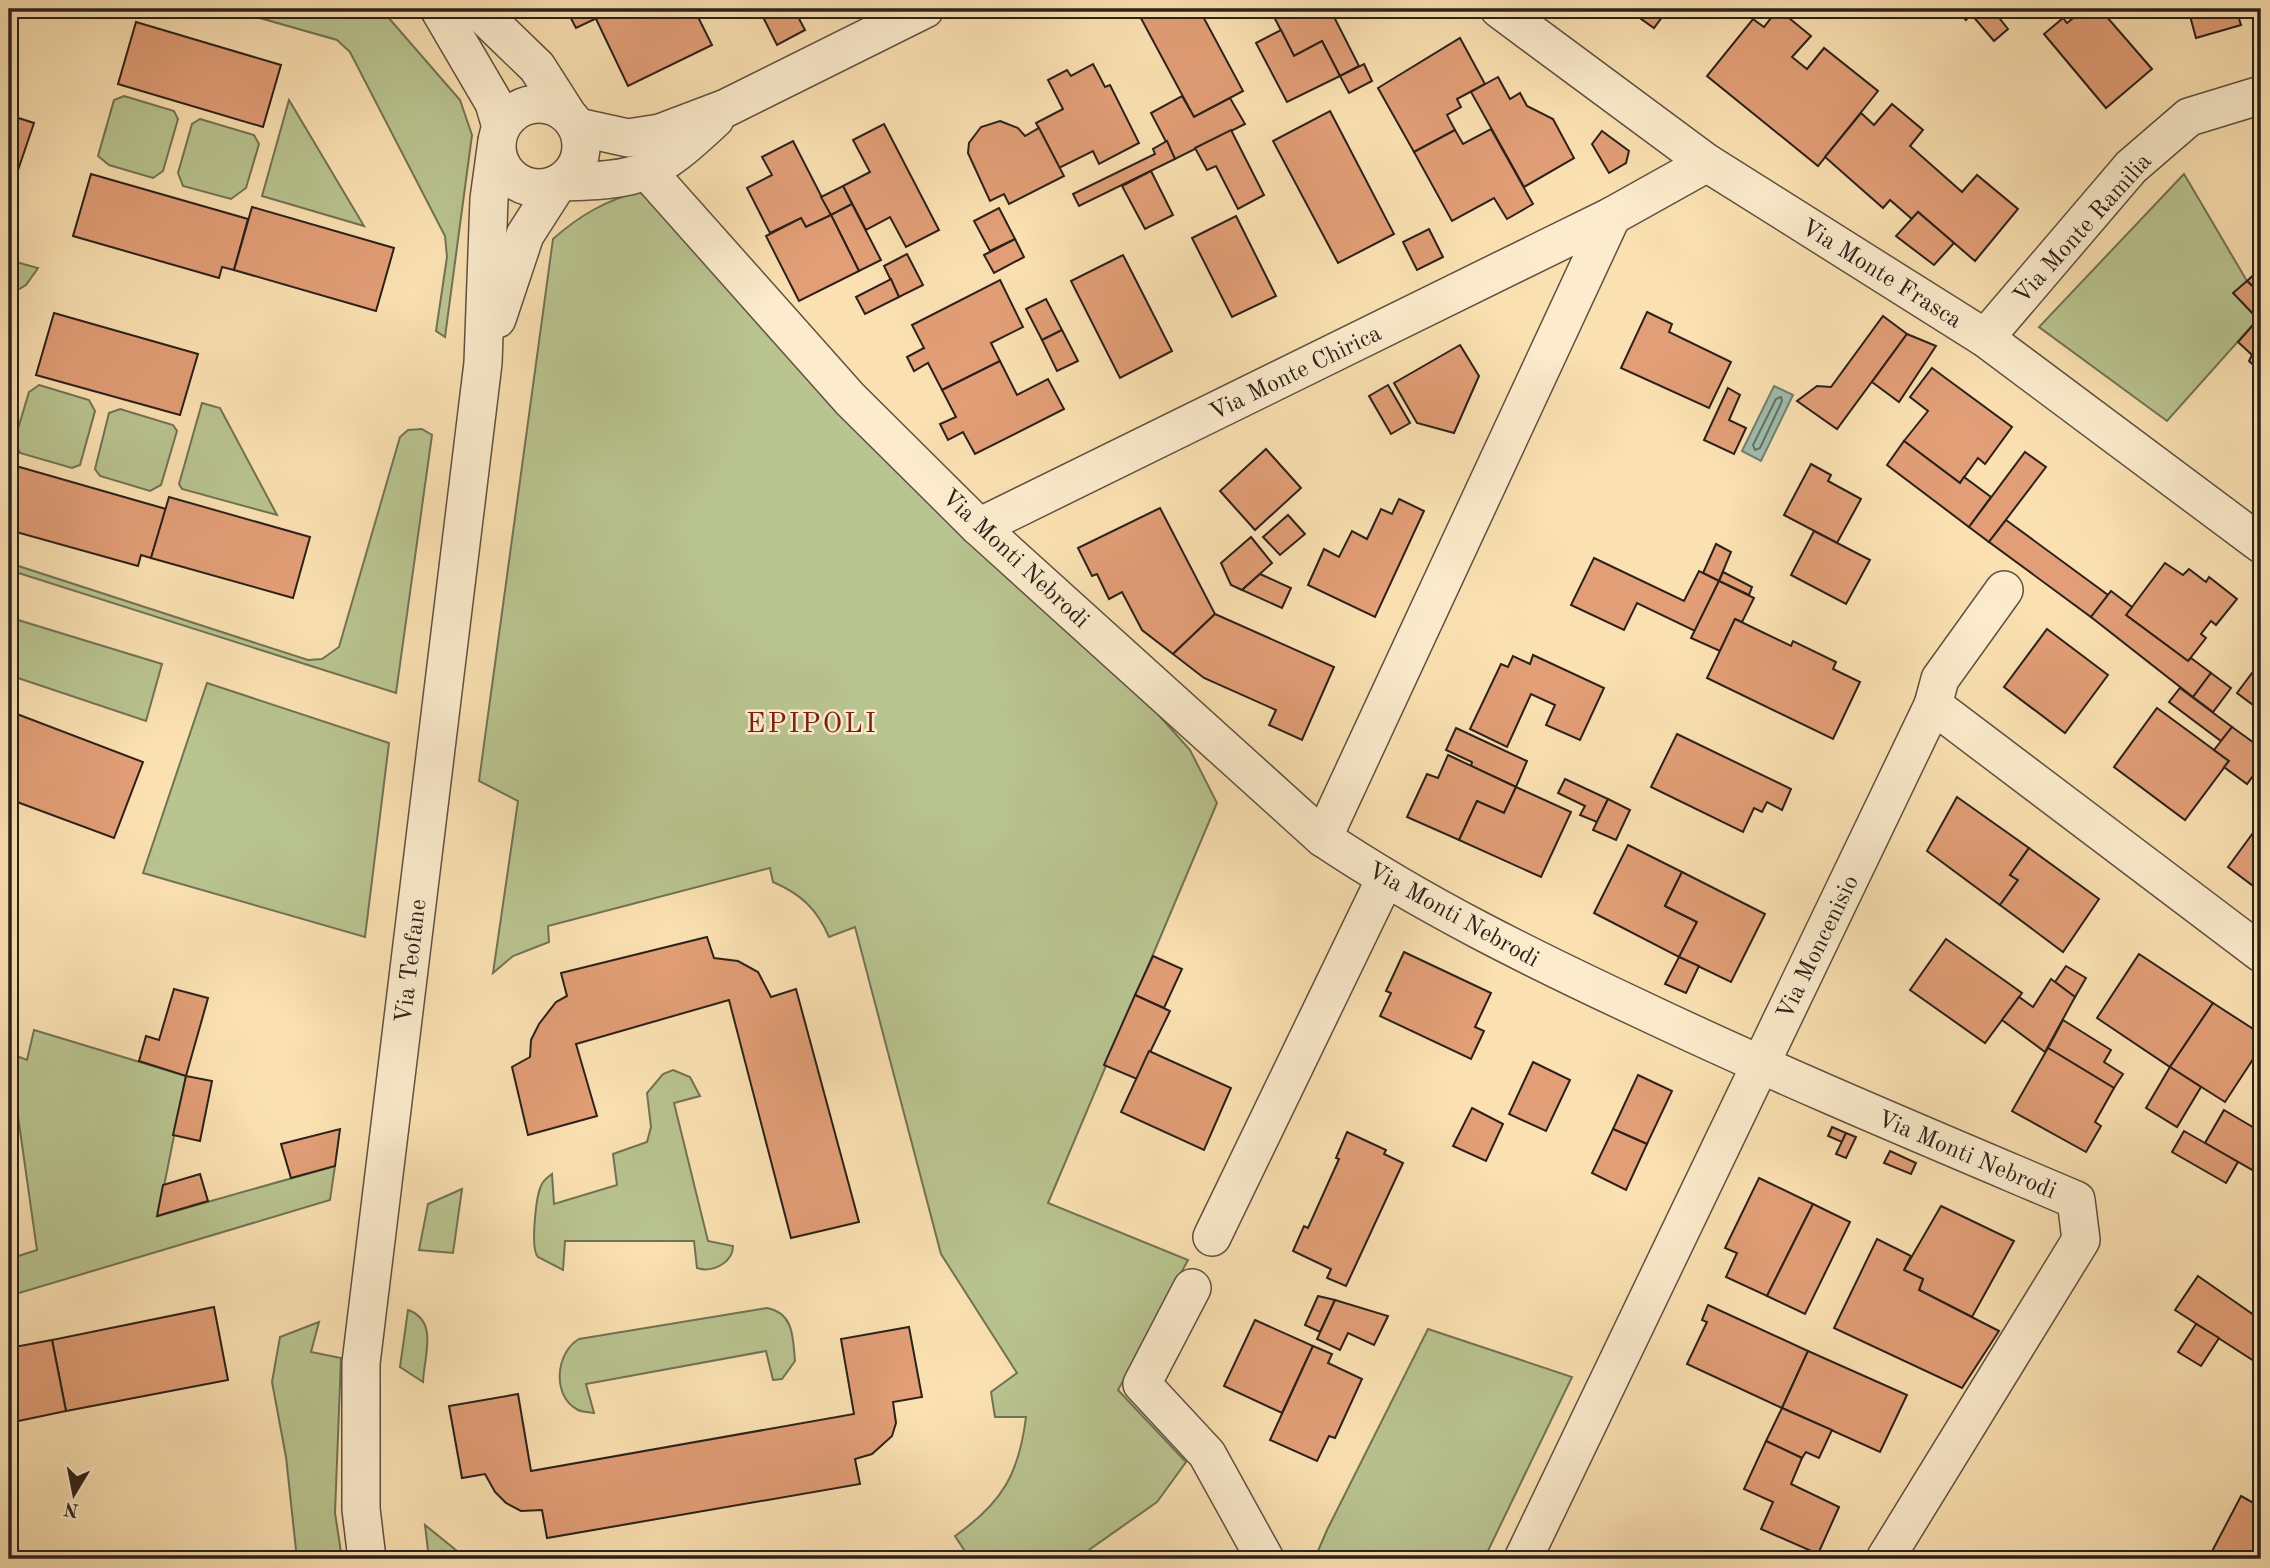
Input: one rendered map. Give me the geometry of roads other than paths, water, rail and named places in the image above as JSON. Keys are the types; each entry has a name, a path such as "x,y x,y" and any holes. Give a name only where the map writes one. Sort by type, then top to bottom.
{"street":[{"path":"439,9 494,103 499,134 497,154 509,176 532,188 559,183 619,180 648,172 678,153 726,108"},
{"path":"477,9 537,67 572,120 582,152 571,174 559,183 525,235 483,363"},
{"path":"483,363 489,199 499,134 508,116 531,104 556,106 572,120 628,138 660,133 726,108 925,9"},
{"name":"Via Monte Frasca","path":"1499,9 1707,163 1985,338 2261,544"},
{"name":"Via Monte Ramilia","path":"1985,338 2131,167 2189,117 2261,95"},
{"name":"Via Monte Chirica","path":"979,527 1612,216 1707,163"},
{"name":"Via Monti Nebrodi","path":"648,172 850,399 979,527 1323,838 1385,879 1546,965 1761,1066 2076,1200 2081,1240 1885,1559"},
{"path":"1323,838 1612,216"},
{"name":"Via Teofane","path":"367,1559 361,1509 361,1363 483,363"},
{"name":"Via Moncenisio","path":"1523,1559 1933,705 1940,679 2004,590"},
{"path":"1933,705 2261,953"},
{"path":"1212,1237 1385,879"},
{"path":"1192,1288 1142,1384 1208,1454 1265,1559"}],"water":[{"path":"1774,386 1793,395 1761,461 1742,451"}],"district":[{"name":"EPIPOLI","path":"812,722"}]}
